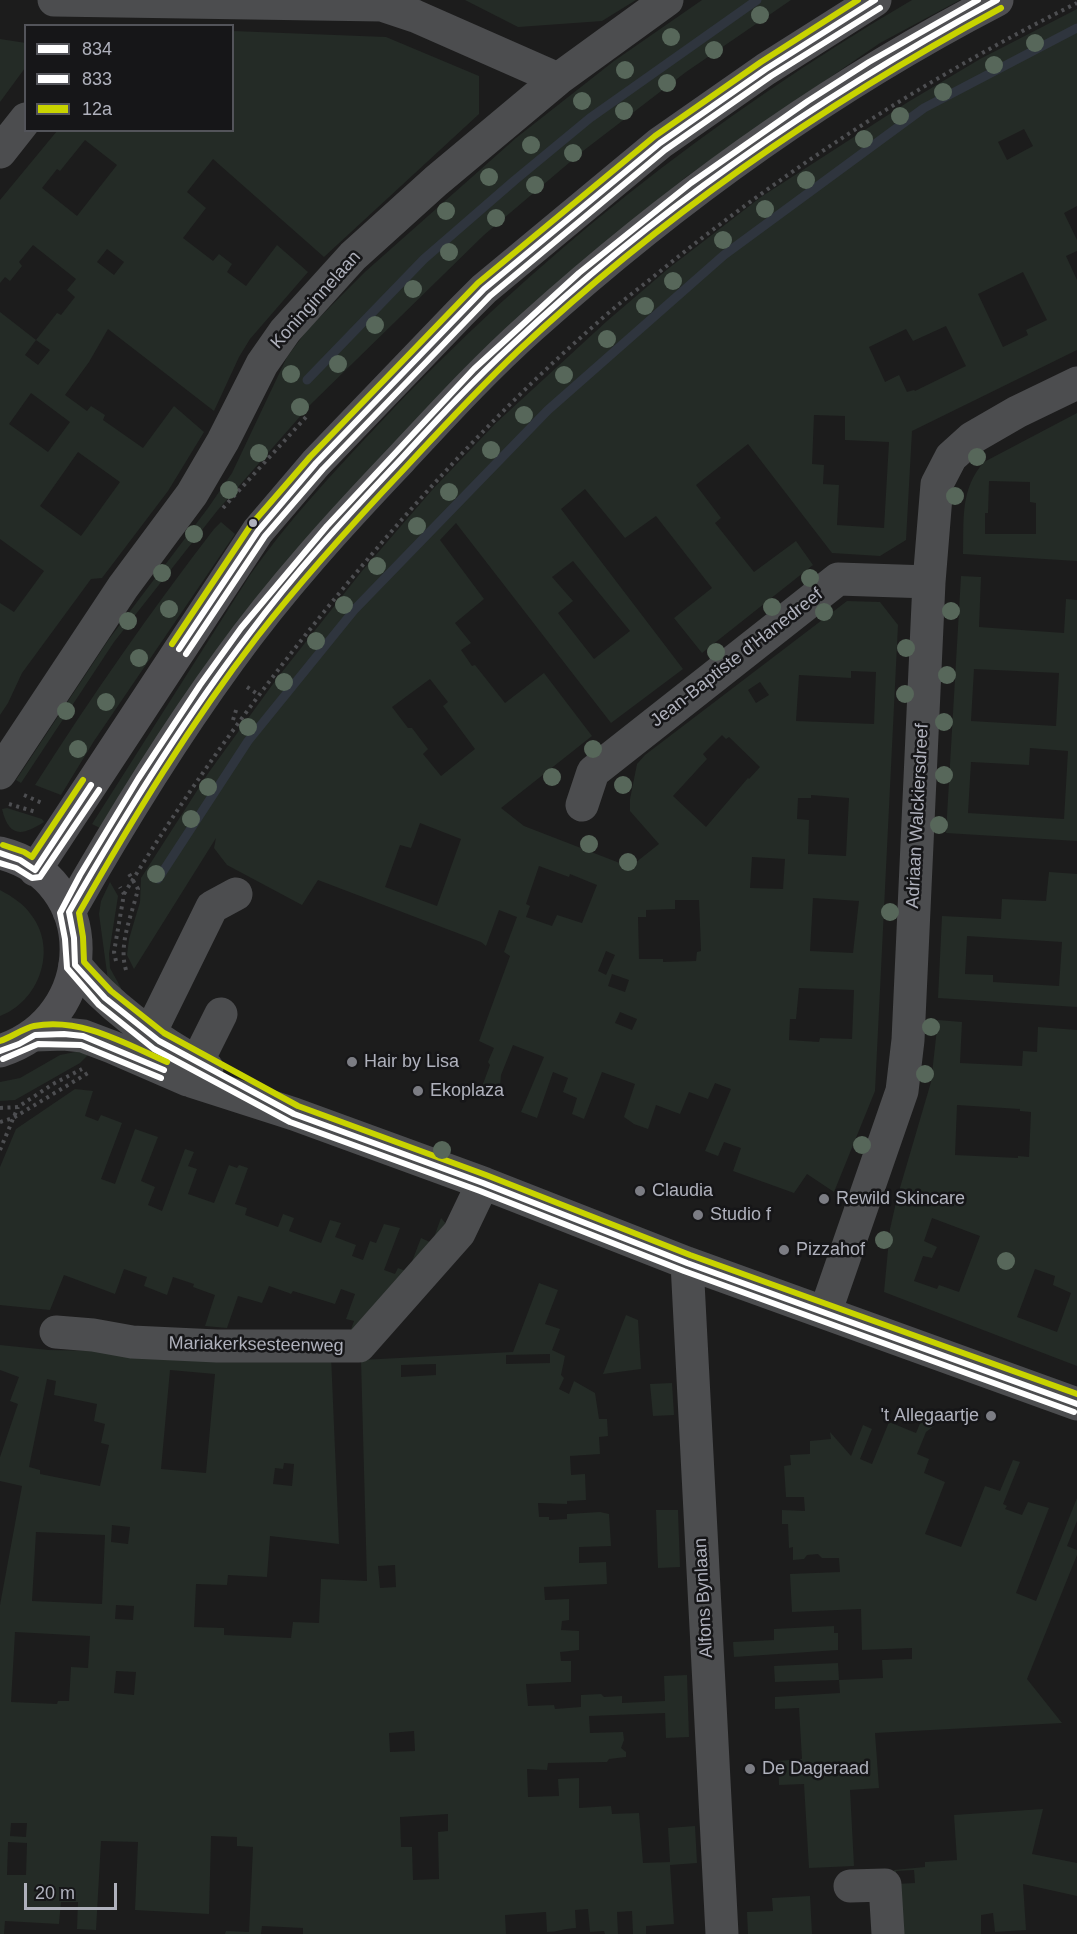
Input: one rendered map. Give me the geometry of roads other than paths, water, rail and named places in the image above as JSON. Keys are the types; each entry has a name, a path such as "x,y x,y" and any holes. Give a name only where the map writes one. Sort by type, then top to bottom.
{"highway":[{"path":"35,870 258,531 316,463 460,313 492,282 660,142 766,69 875,0"},
{"path":"69,912 128,809 229,659 349,513 450,407 530,328 702,186 792,122 907,49 997,0"},
{"path":"0,853 20,861 49,882 69,912 75,938 75,965 71,985 62,1004 50,1021 35,1035 0,1051"}],"street":[{"path":"54,0 107,14 382,5 415,16 558,79"},
{"name":"Koninginnelaan","path":"14,779 123,587 192,494 223,441 262,364 285,331 353,256 436,181 558,79 667,0"},
{"path":"0,152 24,122"},
{"name":"Adriaan Walckiersdreef","path":"825,1313 902,1091 908,1029 929,582 938,484 951,457 972,438 1017,412 1077,383"},
{"name":"Jean-Baptiste d'Hanedreef","path":"582,806 593,772 838,579 929,582"},
{"path":"150,1033 212,907 236,894"},
{"path":"75,965 105,998 193,1071"},
{"path":"193,1071 221,1014"},
{"path":"35,1035 83,1036 108,1046 193,1071 294,1114 483,1183 687,1263 1077,1404"},
{"name":"Mariakerksesteenweg","path":"56,1332 93,1335 132,1342 217,1346 359,1346 459,1233 483,1183"},
{"name":"Alfons Bynlaan","path":"687,1263 722,1934"},
{"path":"850,1886 885,1885 888,1934"}],"waterway":[{"path":"307,380 424,259 515,180 590,118 757,0"},
{"path":"158,879 248,741 355,609 548,410 724,255 924,108 1077,28"}],"place":[{"name":"Hair by Lisa","path":"352,1062"},
{"name":"Ekoplaza","path":"418,1091"},
{"name":"Claudia","path":"640,1191"},
{"name":"Rewild Skincare","path":"824,1199"},
{"name":"Studio f","path":"698,1215"},
{"name":"Pizzahof","path":"784,1250"},
{"name":"'t Allegaartje","path":"991,1416"},
{"name":"De Dageraad","path":"750,1769"}]}
